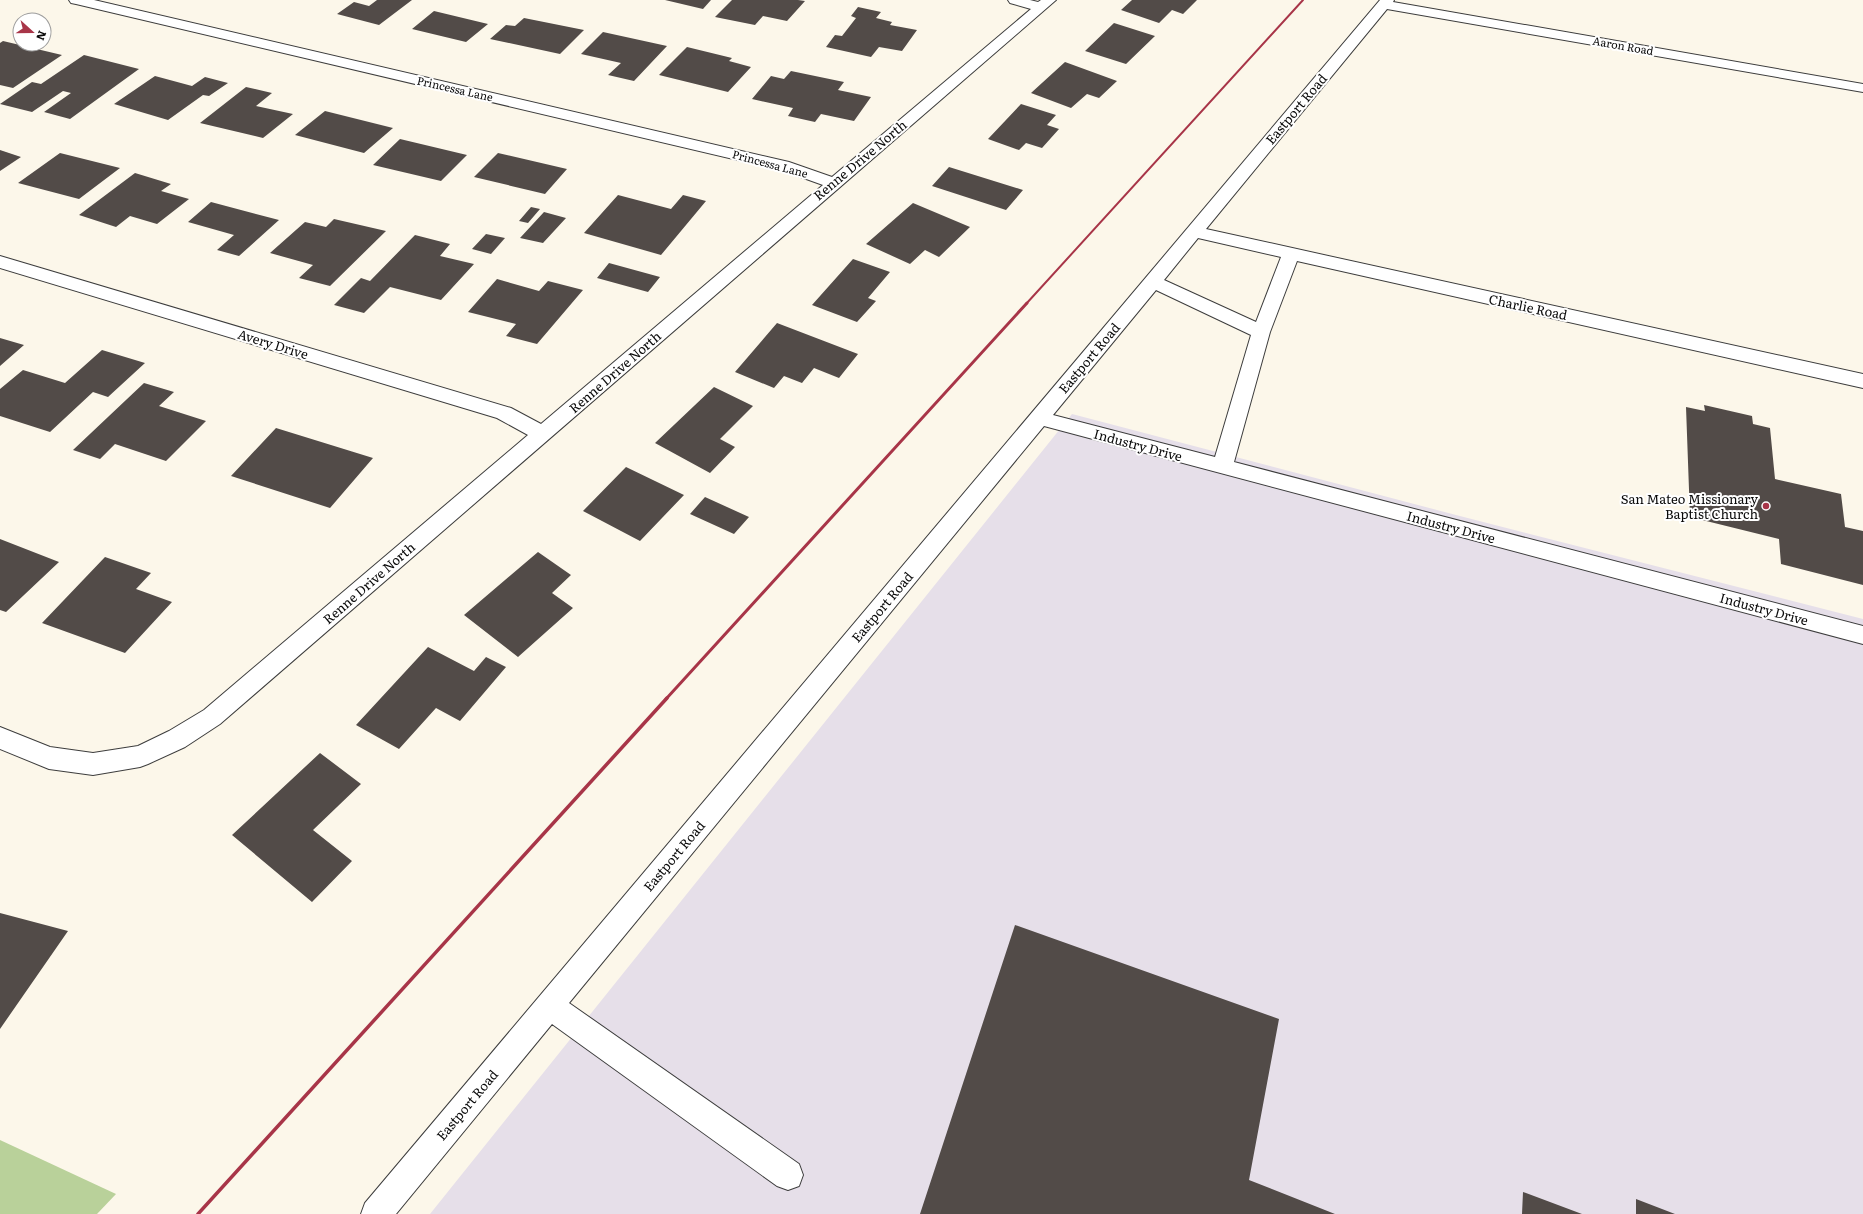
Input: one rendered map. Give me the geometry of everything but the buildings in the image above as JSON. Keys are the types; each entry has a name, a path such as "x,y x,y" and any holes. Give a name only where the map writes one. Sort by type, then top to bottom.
{"street":[{"name":"Princessa Lane","path":"76,0 782,165 833,184"},
{"path":"1015,0 1045,4"},
{"name":"Aaron Road","path":"1385,2 1863,88"},
{"name":"Eastport Road","path":"376,1214 1385,2"},
{"name":"Renne Drive North","path":"0,738 49,758 94,764 140,756 177,739 212,717 1045,4"},
{"name":"Charlie Road","path":"1194,232 1863,381"},
{"path":"1222,467 1261,332 1291,254"},
{"name":"Avery Drive","path":"0,262 504,413 543,434"},
{"path":"1152,281 1261,332"},
{"name":"Industry Drive","path":"1039,418 1863,635"},
{"path":"550,1006 788,1175"}],"shaded area":[{"path":"1072,414 1456,515 1863,619 1863,1214 430,1214"}],"green space":[{"path":"0,1140 116,1194 97,1214 0,1214"}],"railway":[{"path":"1026,304 1303,0"},
{"path":"666,699 1027,303"},
{"path":"198,1214 667,698"}],"place":[{"name":"San Mateo Missionary Baptist Church","path":"1766,506"}]}
